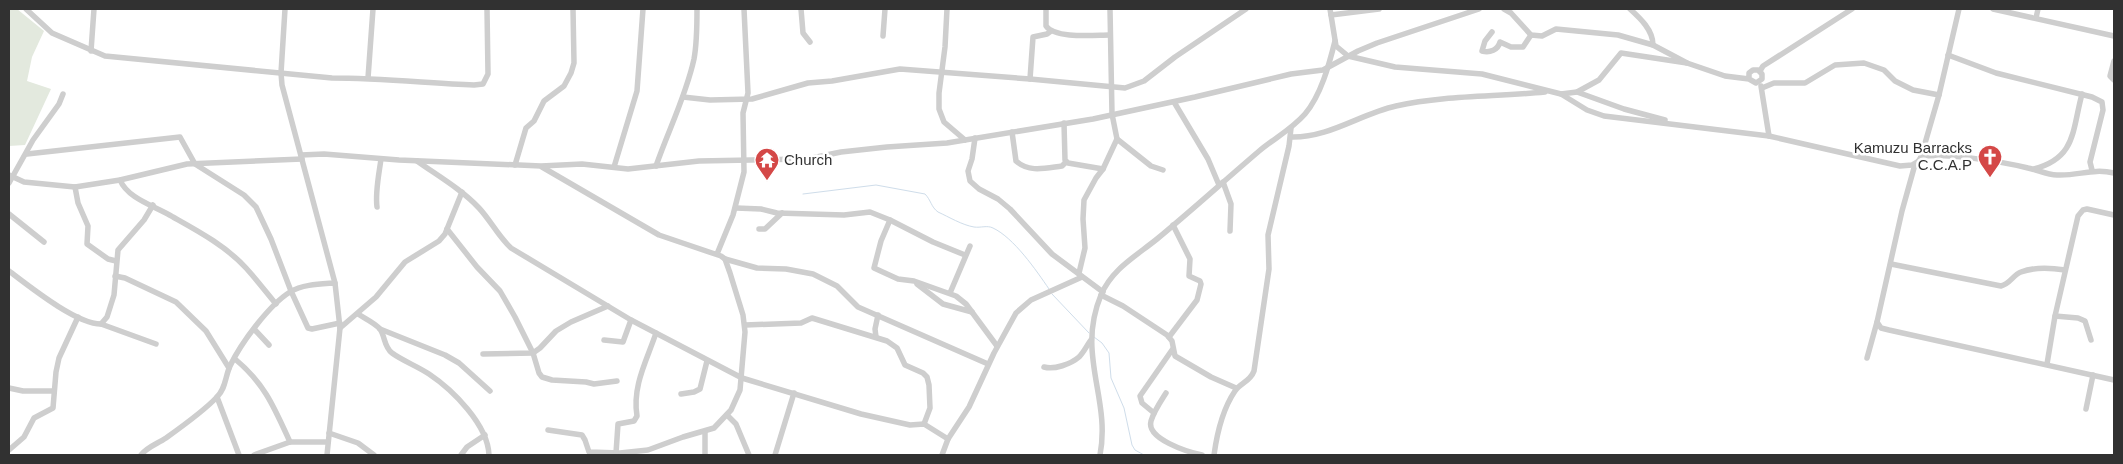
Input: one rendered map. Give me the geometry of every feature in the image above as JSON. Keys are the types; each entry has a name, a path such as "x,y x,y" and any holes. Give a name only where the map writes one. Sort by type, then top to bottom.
{"street":[{"path":"26,9 52,33 105,56 332,78 368,78 401,82 474,85 483,84 488,74 486,9"},
{"path":"91,51 94,9"},
{"path":"285,9 280,72 283,94 335,283 340,325 327,455"},
{"path":"368,78 373,9"},
{"path":"515,165 526,128 534,121 544,101 564,86 571,73 574,63 573,9"},
{"path":"614,167 638,91 643,9"},
{"path":"656,166 669,129 684,97 694,59 697,9"},
{"path":"716,254 736,208 744,172 743,113 748,93 744,9"},
{"path":"802,9 803,33 810,42"},
{"path":"883,36 885,9"},
{"path":"947,9 945,47 939,93 941,116 948,127 965,140"},
{"path":"1046,9 1046,26 1051,31 1079,36 1109,35"},
{"path":"1110,9 1112,114 1118,139 1151,166 1163,170"},
{"path":"684,97 710,100 746,99 808,83 832,81 900,69 1125,88 1144,81 1188,48 1246,9"},
{"path":"1379,9 1331,12 1338,50 1348,56 1396,67 1482,74 1561,94 1577,92 1599,80 1621,53 1687,63"},
{"path":"63,94 59,104 33,140 27,154 10,179 75,187 120,180 157,170 194,164 324,154 381,159 540,166 582,164 628,169 699,161 807,159 850,151 965,140 1064,124 1174,102 1291,74 1328,68 1348,56 1456,12 1479,9"},
{"path":"1504,9 1511,13 1531,35 1542,36 1556,29 1618,35 1653,45 1687,63 1725,76 1749,79 1754,83 1761,80"},
{"path":"1630,9 1649,30 1653,39 1653,45"},
{"path":"1769,136 1760,71 1763,66 1852,9"},
{"path":"1867,358 1891,264 1902,211 1940,95 1959,9"},
{"path":"1993,9 2114,36"},
{"path":"2036,18 2038,9"},
{"path":"1030,79 1033,37 1051,31"},
{"path":"1492,32 1485,41 1482,51 1494,50 1499,47 1500,42 1511,47 1523,47 1531,35"},
{"path":"1100,455 1102,434 1100,411 1090,340 1093,320 1102,293 1115,272 1173,226 1258,152 1291,128 1309,108 1328,68 1335,41"},
{"path":"1948,55 1996,73 2098,99 2103,105 2090,162 2092,170"},
{"path":"2114,61 2110,76 2114,80"},
{"path":"1762,88 1774,83 1805,83 1838,64 1864,64 1884,70 1895,81 1913,90 1940,95"},
{"path":"1749,79 1751,71 1760,71"},
{"path":"1291,137 1307,138 1363,119 1382,109 1426,100 1547,91"},
{"path":"1577,92 1674,124"},
{"path":"1561,94 1587,110 1604,116 1769,136 1900,166 1912,165 1919,160 1951,157 2034,169 2056,175 2092,170 2114,173"},
{"path":"2034,169 2054,162 2066,151 2082,94"},
{"path":"1174,102 1208,159 1231,204 1230,231"},
{"path":"1012,132 1016,161 1020,165 1038,170 1062,166 1066,162 1064,124"},
{"path":"1214,455 1216,439 1224,414 1236,388 1248,381 1254,372 1269,270 1268,235 1291,137 1291,128"},
{"path":"27,154 180,137 194,164 251,201 271,239 291,291 309,329 340,325 358,314 376,297 405,262 439,241 445,234 462,192"},
{"path":"976,138 968,170 970,181 1010,209 1048,250 1102,293 1169,337 1175,356 1211,377 1236,388"},
{"path":"1080,275 1086,248 1082,219 1084,200 1103,169 1118,139"},
{"path":"377,207 376,196 381,159"},
{"path":"415,160 462,192 489,219 502,239 511,248 631,320 707,361 742,378 861,414 910,425 924,424 948,439"},
{"path":"1066,162 1103,169"},
{"path":"540,166 659,235 716,254 724,259 757,268 786,268 813,274 837,286 858,307 988,364"},
{"path":"120,180 124,188 132,196 153,205 194,229 231,255 246,268 276,304"},
{"path":"75,187 78,203 88,226 87,244 108,259 116,261"},
{"path":"100,324 107,317 111,308 114,295 116,261 121,244 144,220 153,205"},
{"path":"736,208 761,209 782,213 844,214 865,212 890,220 933,242 965,255"},
{"path":"2047,364 2055,316 2080,212 2087,209 2114,215"},
{"path":"759,229 765,228 782,213"},
{"path":"9,214 44,242"},
{"path":"890,220 881,242 874,268 898,279 914,281 950,293 961,300 972,312 997,346"},
{"path":"1169,337 1197,300 1201,284 1200,281 1189,276 1190,259 1173,226"},
{"path":"447,229 477,267 500,291 532,353 539,374 552,380 583,381 598,384 616,381"},
{"path":"950,293 970,246"},
{"path":"548,430 582,435 586,440 589,453 619,454 648,450 714,428 727,415 736,400 742,378 745,325 724,259"},
{"path":"1891,264 2002,286 2021,272 2050,268 2065,270"},
{"path":"9,271 41,295 78,317 156,344"},
{"path":"942,455 948,439 969,408 988,364 1016,313 1024,304 1080,275"},
{"path":"116,276 125,278 176,302 206,331 229,368"},
{"path":"914,281 943,304 972,312"},
{"path":"141,455 146,449 172,433 217,398 225,386 229,368 234,359 254,329 276,304 291,291 312,285 335,283"},
{"path":"483,354 532,353 540,348 556,331 571,322 608,306"},
{"path":"358,314 380,328 445,355 459,363 490,391"},
{"path":"876,337 875,329 878,315"},
{"path":"2055,316 2078,318 2085,321 2090,340"},
{"path":"9,450 24,437 34,418 53,408 59,358 78,317"},
{"path":"745,325 801,323 812,318 893,344 900,353 905,365 927,377 930,385 930,408 924,424"},
{"path":"604,340 623,342 631,320"},
{"path":"1877,322 1881,328 1888,330 2114,380"},
{"path":"380,328 389,350 429,374 449,389 461,402 485,435 489,445 489,455"},
{"path":"254,329 269,345"},
{"path":"619,454 618,424 634,421 637,416 635,403 639,376 656,333"},
{"path":"1044,367 1050,369 1075,360 1081,355 1090,340"},
{"path":"1154,414 1142,403 1140,396 1172,350"},
{"path":"234,359 252,373 265,391 290,442"},
{"path":"680,394 700,389 707,361"},
{"path":"2086,408 2093,375"},
{"path":"9,388 23,391 54,391"},
{"path":"775,455 794,393"},
{"path":"1166,393 1154,414 1151,427 1157,436 1202,455"},
{"path":"217,398 239,455"},
{"path":"727,415 736,424 749,455"},
{"path":"705,432 706,455"},
{"path":"329,433 358,443 374,455"},
{"path":"461,455 467,447 485,435"},
{"path":"254,455 290,442 328,442"}],"shaded area":[{"path":"9,9 17,9 44,31 32,57 27,81 51,89 25,145 9,146"}],"waterway":[{"path":"803,194 876,185 925,194 938,212 965,225 991,227 1009,239 1024,255 1049,289"},
{"path":"1052,294 1089,333"},
{"path":"1094,337 1102,343 1109,353 1111,378 1124,408 1132,445 1135,450 1144,455"}],"place":[{"name":"Kamuzu Barracks C.C.A.P","path":"1990,178"},
{"name":"Church","path":"767,181"}]}
